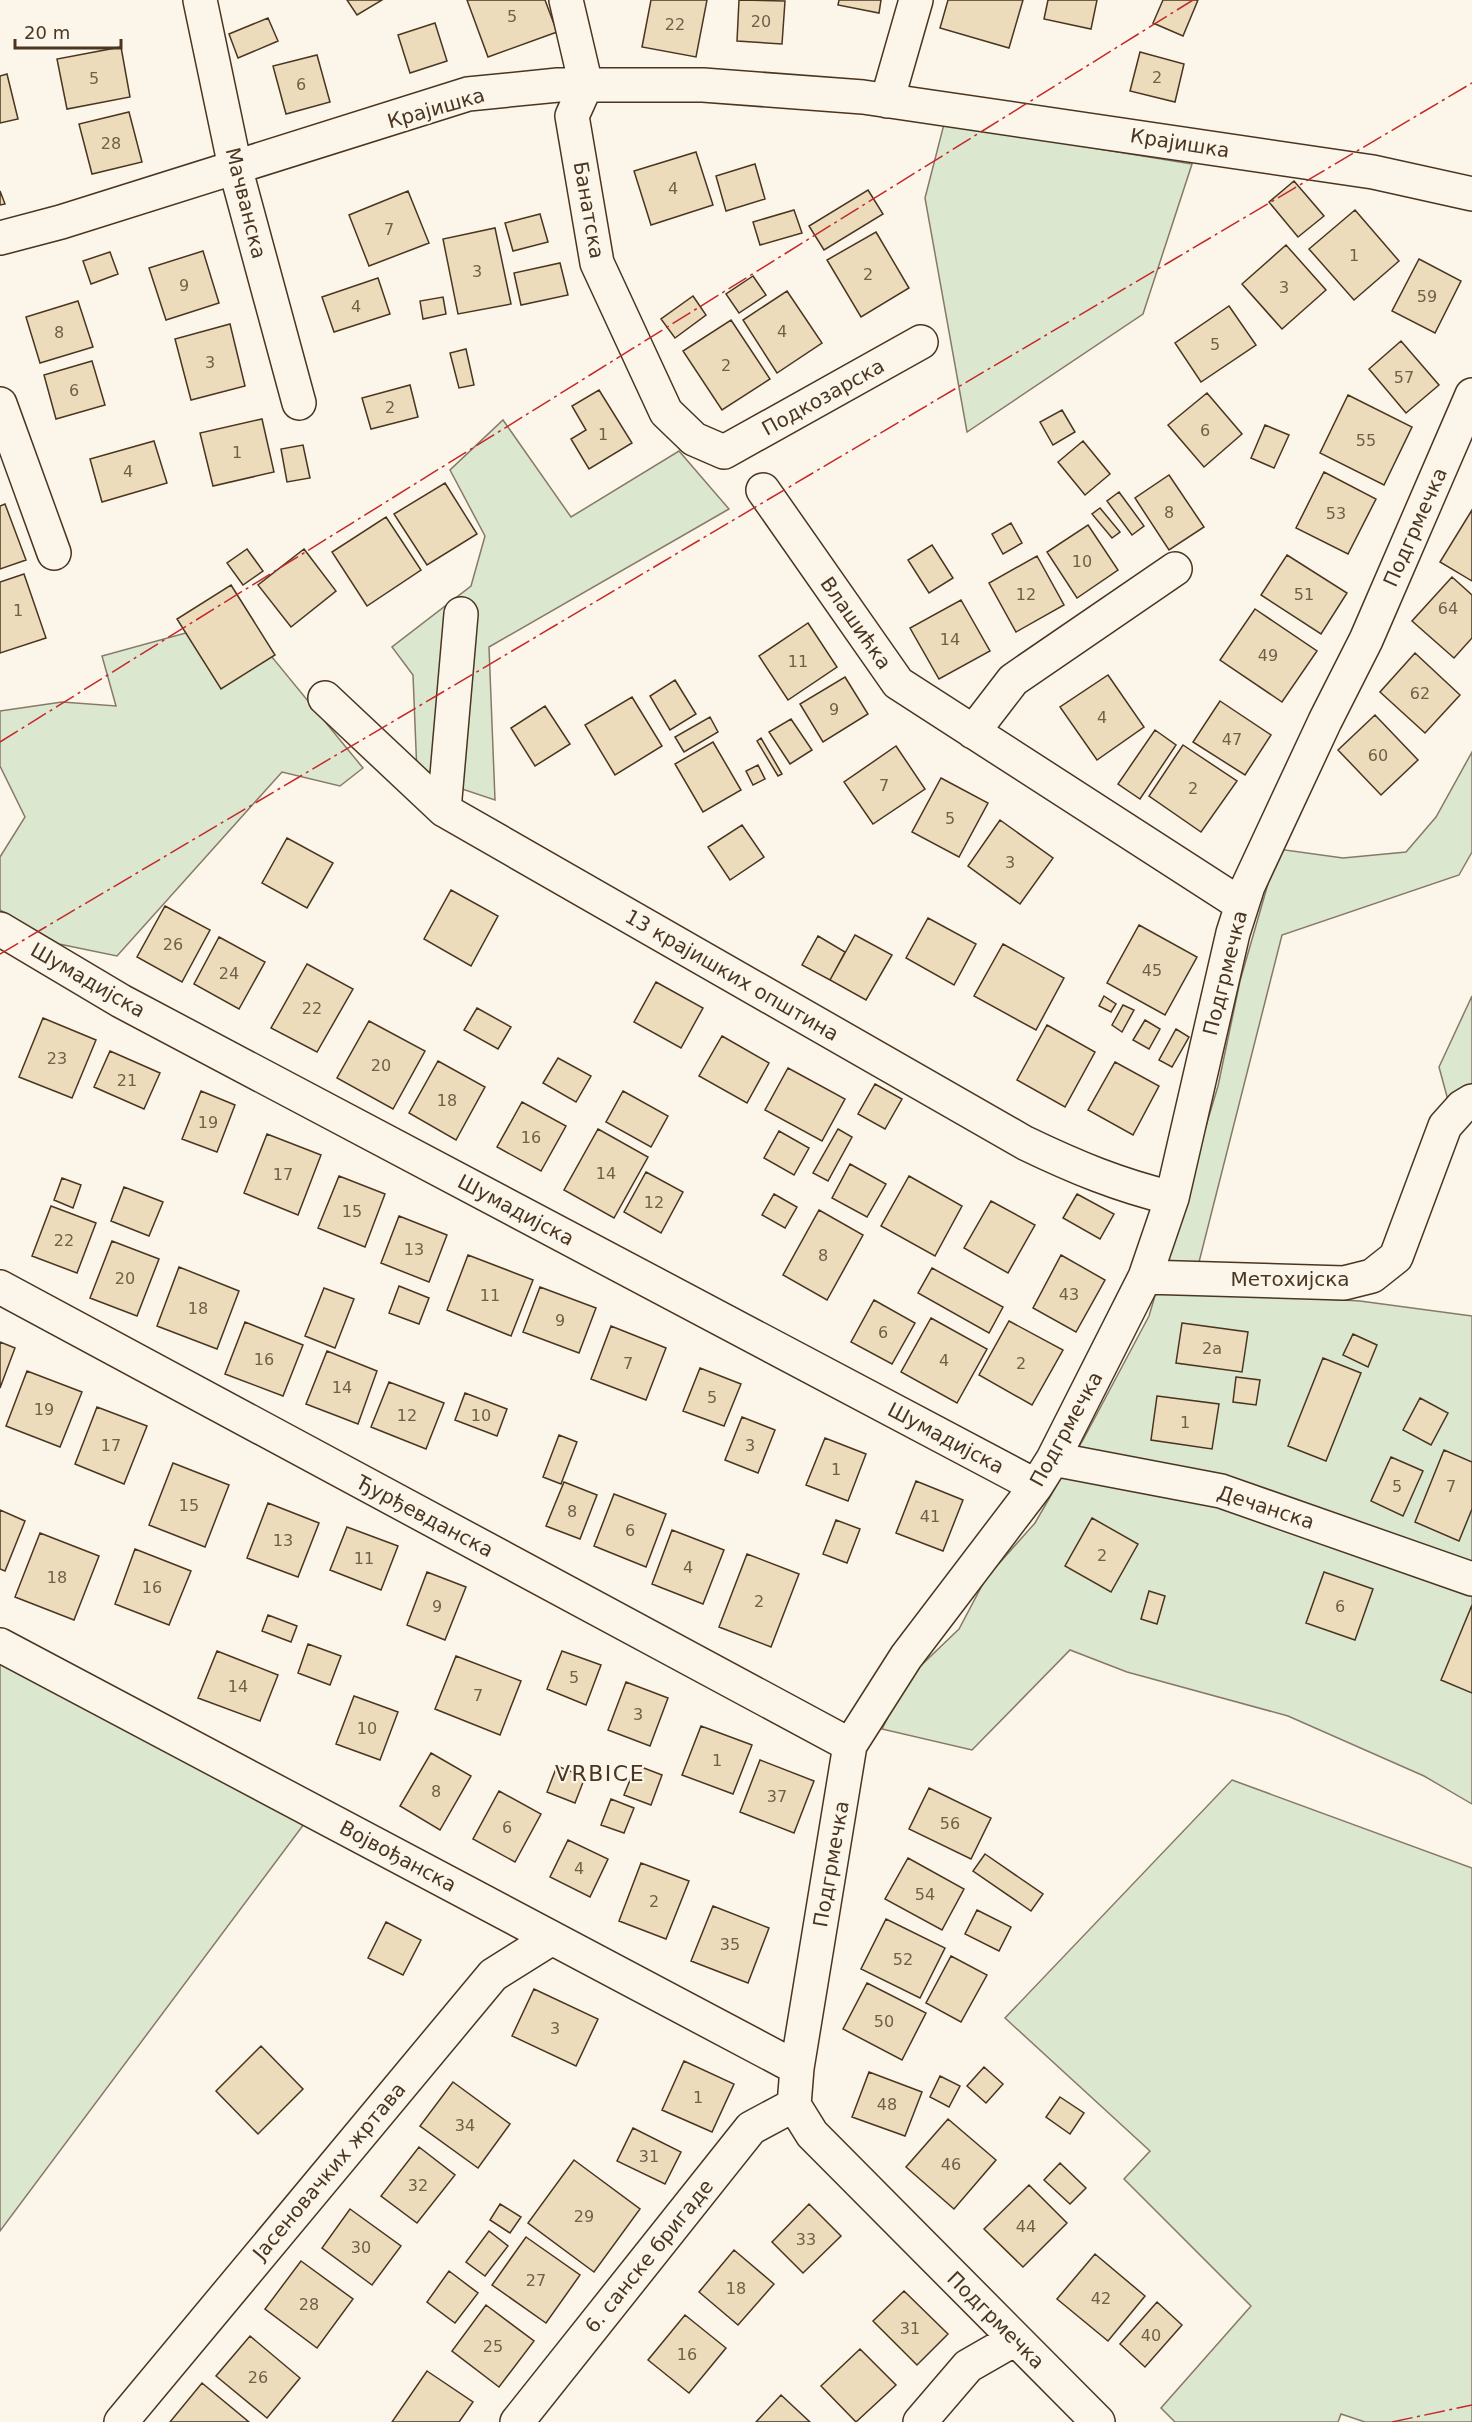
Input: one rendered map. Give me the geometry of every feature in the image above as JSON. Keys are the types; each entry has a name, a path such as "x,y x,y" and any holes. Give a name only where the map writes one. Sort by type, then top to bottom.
{"street":[{"name":"Мачванска","path":"200,0 236,167 299,403"},
{"path":"566,0 586,85"},
{"path":"887,101 916,0"},
{"name":"Крајишка","path":"0,238 61,222 468,94 558,85 704,85 863,97 1373,172 1472,194"},
{"name":"Банатска","path":"586,85 572,116 597,263 666,412 694,439 724,452"},
{"name":"Подкозарска","path":"724,452 921,342"},
{"name":"Подгрмечка","path":"1098,2422 812,2134 794,2105 796,2068 850,1745 906,1657 1036,1486 1053,1459 1145,1278 1172,1198 1233,933 1242,905 1278,822 1366,640 1472,395"},
{"path":"0,404 54,553"},
{"name":"Влашићка","path":"763,490 898,683 1242,905"},
{"path":"972,732 1013,680 1175,569"},
{"path":"444,810 461,614"},
{"name":"13 крајишких општина","path":"325,698 444,810 1025,1143 1083,1171 1133,1189 1172,1198"},
{"name":"Шумадијска","path":"0,929 121,1001 1036,1486"},
{"name":"Метохијска","path":"1145,1278 1344,1283 1372,1276 1396,1257 1445,1126 1462,1107 1472,1101"},
{"name":"Ђурђевданска","path":"0,1287 850,1745"},
{"name":"Дечанска","path":"1053,1459 1221,1491 1472,1579"},
{"name":"Војвођанска","path":"0,1645 796,2068"},
{"name":"Јасеновачких жртава","path":"122,2422 492,1974 552,1938"},
{"name":"6. санске бригаде","path":"517,2422 751,2128 794,2105"},
{"path":"920,2422 968,2366 1015,2339"}],"green space":[{"path":"944,124 1192,164 1143,314 967,432 925,198"},
{"path":"503,420 571,517 679,451 729,509 489,647 495,800 417,774 413,675 392,647 471,586 485,536 450,470"},
{"path":"240,618 363,768 340,786 282,772 117,956 59,944 0,910 0,857 25,817 0,766 0,711 62,702 116,706 102,656"},
{"path":"1472,752 1472,852 1459,875 1282,935 1198,1266 1164,1266 1218,1086 1240,981 1278,849 1343,858 1406,852 1436,817"},
{"path":"1472,996 1472,1095 1449,1104 1439,1067"},
{"path":"1157,1289 1360,1301 1472,1316 1472,1804 1424,1776 1288,1716 1127,1672 1070,1650 972,1750 882,1729 908,1678 959,1629 986,1578 1035,1523 1083,1440 1149,1316"},
{"path":"0,1651 313,1812 0,2231"},
{"path":"1232,1780 1472,1868 1472,2422 1365,2422 1341,2414 1338,2422 1175,2422 1161,2408 1251,2306 1124,2179 1150,2151 1005,2018"}],"building":[{"path":"347,0 382,0 357,15"},
{"path":"467,0 545,0 557,32 488,57"},
{"path":"651,0 707,0 696,57 642,47"},
{"path":"739,0 785,1 782,44 737,41"},
{"path":"839,0 881,0 879,13 838,5"},
{"path":"948,0 1023,0 1009,48 940,28"},
{"path":"1048,0 1097,0 1091,29 1044,19"},
{"path":"1163,0 1198,0 1183,36 1153,23"},
{"path":"268,18 278,41 238,58 229,34"},
{"path":"435,23 447,61 410,73 398,35"},
{"path":"121,47 130,97 67,109 57,59"},
{"path":"1140,52 1184,64 1175,102 1130,91"},
{"path":"317,55 330,102 286,114 273,66"},
{"path":"7,74 18,119 0,123 0,76"},
{"path":"129,112 142,162 92,174 79,124"},
{"path":"696,152 713,205 651,225 634,171"},
{"path":"755,164 765,199 726,211 716,176"},
{"path":"1294,181 1324,216 1298,237 1269,202"},
{"path":"868,190 883,214 824,250 809,226"},
{"path":"0,191 5,204 0,205"},
{"path":"408,191 429,243 369,266 349,215"},
{"path":"794,210 802,233 760,245 753,222"},
{"path":"1355,210 1399,261 1354,300 1309,249"},
{"path":"540,214 548,242 513,251 505,223"},
{"path":"495,228 511,304 458,314 443,239"},
{"path":"876,232 909,288 861,317 827,260"},
{"path":"1286,245 1326,290 1282,329 1242,284"},
{"path":"203,251 219,303 166,320 149,268"},
{"path":"110,252 118,274 91,284 83,261"},
{"path":"1419,259 1461,281 1435,333 1392,311"},
{"path":"560,263 568,295 521,305 514,273"},
{"path":"753,276 766,295 739,313 726,294"},
{"path":"378,278 390,314 334,332 322,297"},
{"path":"787,291 822,343 777,373 743,320"},
{"path":"693,296 706,315 675,338 661,319"},
{"path":"443,297 446,314 423,319 420,301"},
{"path":"78,301 93,347 40,363 26,317"},
{"path":"1229,306 1256,345 1201,382 1175,343"},
{"path":"731,320 770,379 722,410 683,351"},
{"path":"230,324 245,386 191,400 175,339"},
{"path":"1401,341 1439,385 1406,413 1369,369"},
{"path":"466,349 474,385 459,388 450,353"},
{"path":"92,361 105,405 56,419 44,375"},
{"path":"410,385 418,417 371,429 362,398"},
{"path":"599,390 632,443 589,469 571,439 586,430 572,406"},
{"path":"1207,393 1242,434 1204,467 1168,425"},
{"path":"1348,395 1412,427 1384,485 1320,453"},
{"path":"1062,410 1075,432 1053,445 1040,422"},
{"path":"262,419 274,472 213,486 200,433"},
{"path":"1265,425 1289,435 1274,468 1251,458"},
{"path":"154,441 167,483 102,502 90,459"},
{"path":"1083,441 1110,474 1085,495 1058,462"},
{"path":"303,445 310,478 287,482 281,449"},
{"path":"1324,472 1376,499 1348,554 1296,528"},
{"path":"1169,475 1204,527 1169,550 1135,498"},
{"path":"445,483 477,534 427,565 394,514"},
{"path":"1119,492 1144,526 1132,535 1107,501"},
{"path":"5,504 26,560 0,569 0,506"},
{"path":"1100,508 1120,532 1112,538 1092,514"},
{"path":"1472,510 1472,581 1440,562"},
{"path":"386,517 421,570 367,606 332,552"},
{"path":"1011,523 1022,543 1003,554 992,534"},
{"path":"1088,525 1118,570 1077,598 1047,552"},
{"path":"932,545 953,578 929,593 908,560"},
{"path":"247,549 263,571 243,585 227,563"},
{"path":"304,549 336,591 291,627 258,585"},
{"path":"1287,555 1347,593 1321,634 1261,595"},
{"path":"1037,556 1064,605 1016,632 989,583"},
{"path":"24,574 46,638 0,653 0,582"},
{"path":"1452,577 1472,595 1472,638 1454,658 1412,621"},
{"path":"231,585 275,655 221,689 177,619"},
{"path":"961,600 990,651 939,679 910,628"},
{"path":"1255,609 1317,651 1282,702 1220,660"},
{"path":"808,623 837,667 788,700 759,656"},
{"path":"1415,653 1460,695 1425,733 1380,692"},
{"path":"1108,675 1144,727 1097,760 1060,707"},
{"path":"845,677 868,714 823,742 800,704"},
{"path":"675,680 696,714 670,730 650,696"},
{"path":"632,697 662,746 615,775 585,725"},
{"path":"1220,701 1271,735 1245,775 1193,742"},
{"path":"545,706 570,744 535,766 511,728"},
{"path":"1375,715 1418,760 1381,795 1338,750"},
{"path":"710,717 718,732 684,752 675,737"},
{"path":"791,719 812,750 790,764 769,732"},
{"path":"1155,730 1176,745 1140,799 1118,784"},
{"path":"761,738 782,774 778,776 757,741"},
{"path":"713,742 741,790 703,812 675,764"},
{"path":"1183,745 1237,781 1201,832 1149,796"},
{"path":"896,746 925,789 873,824 844,782"},
{"path":"758,765 765,779 753,785 746,771"},
{"path":"941,778 988,803 959,857 912,832"},
{"path":"1000,820 1053,858 1020,904 968,866"},
{"path":"742,825 764,857 730,880 708,847"},
{"path":"287,838 333,863 307,908 262,883"},
{"path":"451,890 498,916 471,966 424,939"},
{"path":"165,906 210,930 182,982 137,957"},
{"path":"928,918 976,944 954,985 906,958"},
{"path":"1139,925 1197,957 1165,1015 1107,983"},
{"path":"855,935 892,955 866,1000 830,980"},
{"path":"818,936 845,952 830,980 802,965"},
{"path":"219,937 265,962 239,1009 194,984"},
{"path":"1003,944 1064,978 1036,1030 974,996"},
{"path":"307,964 353,989 317,1052 271,1028"},
{"path":"656,982 703,1008 681,1048 634,1022"},
{"path":"1104,996 1116,1004 1111,1012 1099,1006"},
{"path":"1123,1005 1134,1010 1122,1032 1112,1025"},
{"path":"477,1008 511,1027 498,1049 464,1030"},
{"path":"43,1018 96,1040 72,1098 19,1077"},
{"path":"1145,1020 1160,1029 1149,1049 1133,1040"},
{"path":"369,1021 425,1051 393,1109 337,1078"},
{"path":"1047,1025 1095,1052 1065,1107 1017,1080"},
{"path":"1176,1029 1189,1037 1172,1067 1159,1060"},
{"path":"722,1036 769,1063 747,1103 699,1076"},
{"path":"110,1051 160,1073 144,1109 94,1087"},
{"path":"558,1058 591,1076 576,1102 543,1083"},
{"path":"438,1061 485,1087 456,1140 409,1113"},
{"path":"1115,1062 1159,1086 1133,1135 1088,1110"},
{"path":"788,1068 845,1099 822,1141 765,1110"},
{"path":"875,1084 902,1099 885,1129 858,1114"},
{"path":"201,1091 235,1105 217,1152 182,1139"},
{"path":"623,1091 668,1116 651,1147 606,1122"},
{"path":"522,1102 566,1126 541,1171 497,1147"},
{"path":"598,1129 648,1157 614,1218 564,1190"},
{"path":"838,1129 852,1137 828,1181 813,1173"},
{"path":"779,1131 809,1148 794,1175 764,1158"},
{"path":"267,1134 321,1155 298,1215 244,1193"},
{"path":"850,1164 886,1184 867,1217 832,1198"},
{"path":"646,1172 683,1192 661,1233 624,1212"},
{"path":"339,1176 385,1194 365,1247 318,1228"},
{"path":"909,1176 962,1206 935,1256 881,1226"},
{"path":"62,1178 81,1185 73,1208 54,1200"},
{"path":"124,1187 163,1202 149,1236 111,1221"},
{"path":"774,1194 797,1207 785,1228 762,1215"},
{"path":"1077,1194 1114,1214 1100,1239 1063,1218"},
{"path":"991,1201 1035,1225 1008,1273 964,1248"},
{"path":"51,1206 96,1223 77,1273 32,1256"},
{"path":"819,1210 863,1235 827,1300 783,1275"},
{"path":"399,1216 447,1235 429,1282 381,1263"},
{"path":"112,1241 159,1259 137,1316 90,1298"},
{"path":"468,1255 533,1280 511,1336 447,1310"},
{"path":"1061,1255 1105,1280 1076,1332 1033,1308"},
{"path":"179,1267 239,1291 217,1349 157,1326"},
{"path":"932,1268 1003,1307 989,1333 918,1293"},
{"path":"399,1286 429,1298 419,1324 389,1313"},
{"path":"540,1287 596,1308 579,1353 523,1332"},
{"path":"324,1288 354,1299 335,1348 305,1336"},
{"path":"874,1300 915,1323 892,1364 851,1342"},
{"path":"931,1318 987,1349 957,1403 901,1372"},
{"path":"1009,1321 1063,1350 1032,1405 979,1375"},
{"path":"245,1322 303,1345 283,1396 225,1374"},
{"path":"1182,1323 1248,1332 1242,1372 1176,1363"},
{"path":"611,1326 666,1348 646,1400 591,1379"},
{"path":"1353,1334 1377,1345 1368,1367 1343,1355"},
{"path":"0,1342 15,1348 0,1388"},
{"path":"327,1351 377,1371 358,1424 306,1404"},
{"path":"1323,1358 1361,1373 1326,1461 1288,1446"},
{"path":"700,1368 741,1384 724,1426 683,1411"},
{"path":"27,1371 82,1392 60,1447 6,1426"},
{"path":"1236,1377 1260,1380 1256,1405 1233,1402"},
{"path":"389,1382 444,1403 426,1449 371,1427"},
{"path":"465,1393 507,1409 497,1436 455,1420"},
{"path":"1157,1396 1219,1404 1212,1449 1151,1440"},
{"path":"1420,1398 1448,1413 1431,1445 1403,1430"},
{"path":"97,1407 147,1426 124,1484 75,1464"},
{"path":"742,1417 775,1430 758,1473 725,1460"},
{"path":"559,1435 577,1442 561,1484 543,1477"},
{"path":"825,1438 866,1454 848,1501 806,1485"},
{"path":"1444,1450 1472,1462 1472,1509 1459,1541 1415,1522"},
{"path":"1391,1457 1423,1471 1403,1516 1371,1501"},
{"path":"173,1463 229,1485 205,1547 149,1525"},
{"path":"916,1481 963,1500 943,1551 896,1533"},
{"path":"564,1482 597,1495 580,1539 546,1526"},
{"path":"614,1494 666,1514 646,1567 594,1546"},
{"path":"268,1503 319,1523 298,1577 247,1558"},
{"path":"0,1510 25,1521 5,1571 0,1569"},
{"path":"1092,1518 1138,1544 1111,1592 1065,1566"},
{"path":"836,1520 860,1529 847,1563 823,1554"},
{"path":"347,1527 398,1546 381,1590 330,1570"},
{"path":"672,1530 724,1550 703,1604 652,1584"},
{"path":"40,1533 99,1556 74,1620 15,1597"},
{"path":"135,1549 191,1571 169,1625 115,1604"},
{"path":"747,1554 799,1574 771,1647 719,1627"},
{"path":"427,1572 466,1587 445,1640 407,1625"},
{"path":"1324,1572 1373,1589 1355,1640 1306,1623"},
{"path":"1149,1591 1165,1596 1157,1624 1141,1619"},
{"path":"1472,1605 1472,1693 1441,1680"},
{"path":"268,1615 297,1626 291,1642 262,1631"},
{"path":"308,1644 341,1656 330,1685 298,1673"},
{"path":"217,1651 278,1675 260,1721 198,1698"},
{"path":"562,1651 601,1665 586,1705 547,1689"},
{"path":"456,1656 521,1681 500,1735 435,1709"},
{"path":"626,1682 668,1698 650,1746 608,1730"},
{"path":"354,1696 398,1712 380,1760 336,1744"},
{"path":"701,1726 752,1745 733,1794 682,1775"},
{"path":"431,1753 471,1776 440,1830 400,1806"},
{"path":"760,1760 814,1781 794,1833 740,1812"},
{"path":"636,1765 662,1775 651,1805 624,1795"},
{"path":"557,1766 585,1777 575,1803 547,1792"},
{"path":"929,1788 991,1818 971,1859 909,1829"},
{"path":"499,1791 541,1814 515,1862 473,1839"},
{"path":"611,1799 634,1808 624,1833 601,1825"},
{"path":"568,1840 608,1859 590,1897 550,1877"},
{"path":"985,1854 1043,1894 1031,1911 973,1871"},
{"path":"908,1858 964,1889 942,1930 885,1899"},
{"path":"641,1863 689,1881 666,1939 619,1921"},
{"path":"713,1906 769,1928 748,1983 691,1961"},
{"path":"977,1910 1011,1927 999,1951 965,1934"},
{"path":"886,1919 945,1948 920,1998 861,1969"},
{"path":"386,1922 421,1940 403,1975 368,1958"},
{"path":"951,1956 987,1975 961,2022 926,2003"},
{"path":"867,1983 926,2013 902,2060 843,2029"},
{"path":"534,1989 598,2019 576,2066 512,2036"},
{"path":"261,2046 303,2089 258,2134 216,2091"},
{"path":"684,2061 734,2084 712,2132 662,2110"},
{"path":"984,2067 1003,2084 986,2103 967,2086"},
{"path":"869,2072 922,2092 905,2136 852,2117"},
{"path":"940,2076 960,2086 949,2107 930,2097"},
{"path":"453,2082 510,2124 478,2168 420,2126"},
{"path":"1060,2097 1084,2113 1070,2134 1046,2117"},
{"path":"948,2119 996,2160 954,2209 906,2167"},
{"path":"633,2128 681,2152 665,2184 617,2161"},
{"path":"419,2147 455,2175 417,2223 381,2196"},
{"path":"574,2160 640,2209 594,2272 528,2223"},
{"path":"1060,2163 1086,2188 1070,2204 1044,2180"},
{"path":"1029,2185 1067,2223 1023,2267 984,2229"},
{"path":"500,2204 521,2217 510,2233 490,2220"},
{"path":"809,2204 841,2236 803,2273 772,2242"},
{"path":"350,2209 401,2246 372,2285 322,2248"},
{"path":"489,2231 508,2246 485,2276 466,2262"},
{"path":"526,2237 580,2275 546,2323 492,2285"},
{"path":"734,2250 774,2284 738,2325 699,2292"},
{"path":"1095,2254 1145,2296 1108,2341 1057,2299"},
{"path":"301,2261 353,2299 317,2348 265,2309"},
{"path":"449,2271 478,2293 455,2323 427,2302"},
{"path":"904,2291 948,2334 917,2365 873,2321"},
{"path":"1157,2302 1182,2325 1145,2367 1120,2344"},
{"path":"486,2305 534,2341 499,2387 452,2351"},
{"path":"685,2315 726,2348 689,2393 648,2360"},
{"path":"250,2336 300,2378 267,2418 216,2376"},
{"path":"860,2349 896,2385 856,2422 821,2386"},
{"path":"427,2371 473,2402 459,2422 392,2422"},
{"path":"202,2383 249,2422 170,2422"},
{"path":"781,2395 810,2422 756,2422"}],"power":[{"path":"0,742 1193,0"},
{"path":"0,954 1472,83"},
{"path":"1392,2422 1472,2405"}],"district":[{"name":"VRBICE","path":"600,1773"}]}
